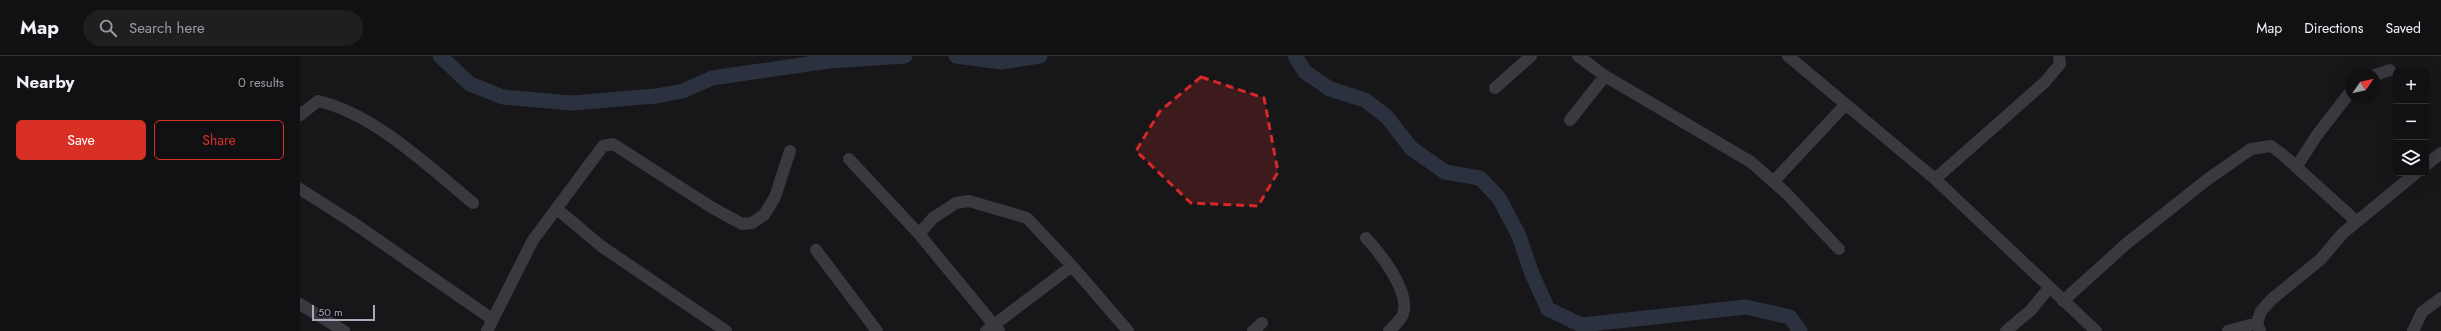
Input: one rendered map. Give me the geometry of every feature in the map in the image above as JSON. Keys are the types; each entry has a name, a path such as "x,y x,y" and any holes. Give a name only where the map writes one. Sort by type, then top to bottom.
{"street":[{"path":"1495,88 1531,56"},
{"path":"1578,56 1605,76 1751,162 1774,181 1839,249"},
{"path":"1788,56 1935,179 2096,331"},
{"path":"1935,179 2045,82 2060,64 2059,56"},
{"path":"2381,73 2390,70"},
{"path":"1570,120 1605,76"},
{"path":"2297,166 2317,135 2345,99"},
{"path":"300,115 318,101 363,120 408,149 473,203"},
{"path":"1774,181 1845,105"},
{"path":"487,331 533,240 600,150 610,143 711,207 742,224 752,223 764,216 775,197 790,151"},
{"path":"2063,301 2126,244 2208,179 2251,149 2271,146 2297,166 2311,183 2356,222"},
{"path":"2429,163 2441,153"},
{"path":"849,159 919,234 993,329 1072,266"},
{"path":"2228,331 2259,327 2261,311 2272,299 2321,259 2343,233 2412,176"},
{"path":"300,189 492,319"},
{"path":"919,234 946,208 956,203 969,201 1027,218 1072,266 1128,331"},
{"path":"557,209 606,250 726,331"},
{"path":"1366,238 1380,254 1402,293 1405,304 1403,315 1389,331"},
{"path":"816,250 877,331"},
{"path":"2011,329 2031,310 2049,288"},
{"path":"2413,331 2422,312 2441,298"},
{"path":"300,304 344,331"}],"highlighted area":[{"path":"1201,77 1264,98 1278,172 1258,206 1191,203 1136,151 1160,111"}],"waterway":[{"path":"440,56 470,84 503,97 572,103 656,96 683,91 712,78 829,61 905,56"},
{"path":"956,56 1001,62 1040,56"},
{"path":"1295,56 1305,72 1330,89 1365,100 1387,117 1411,148 1445,172 1480,178 1499,198 1519,236 1532,274 1548,309 1581,325 1746,307 1790,317 1800,331"}]}
